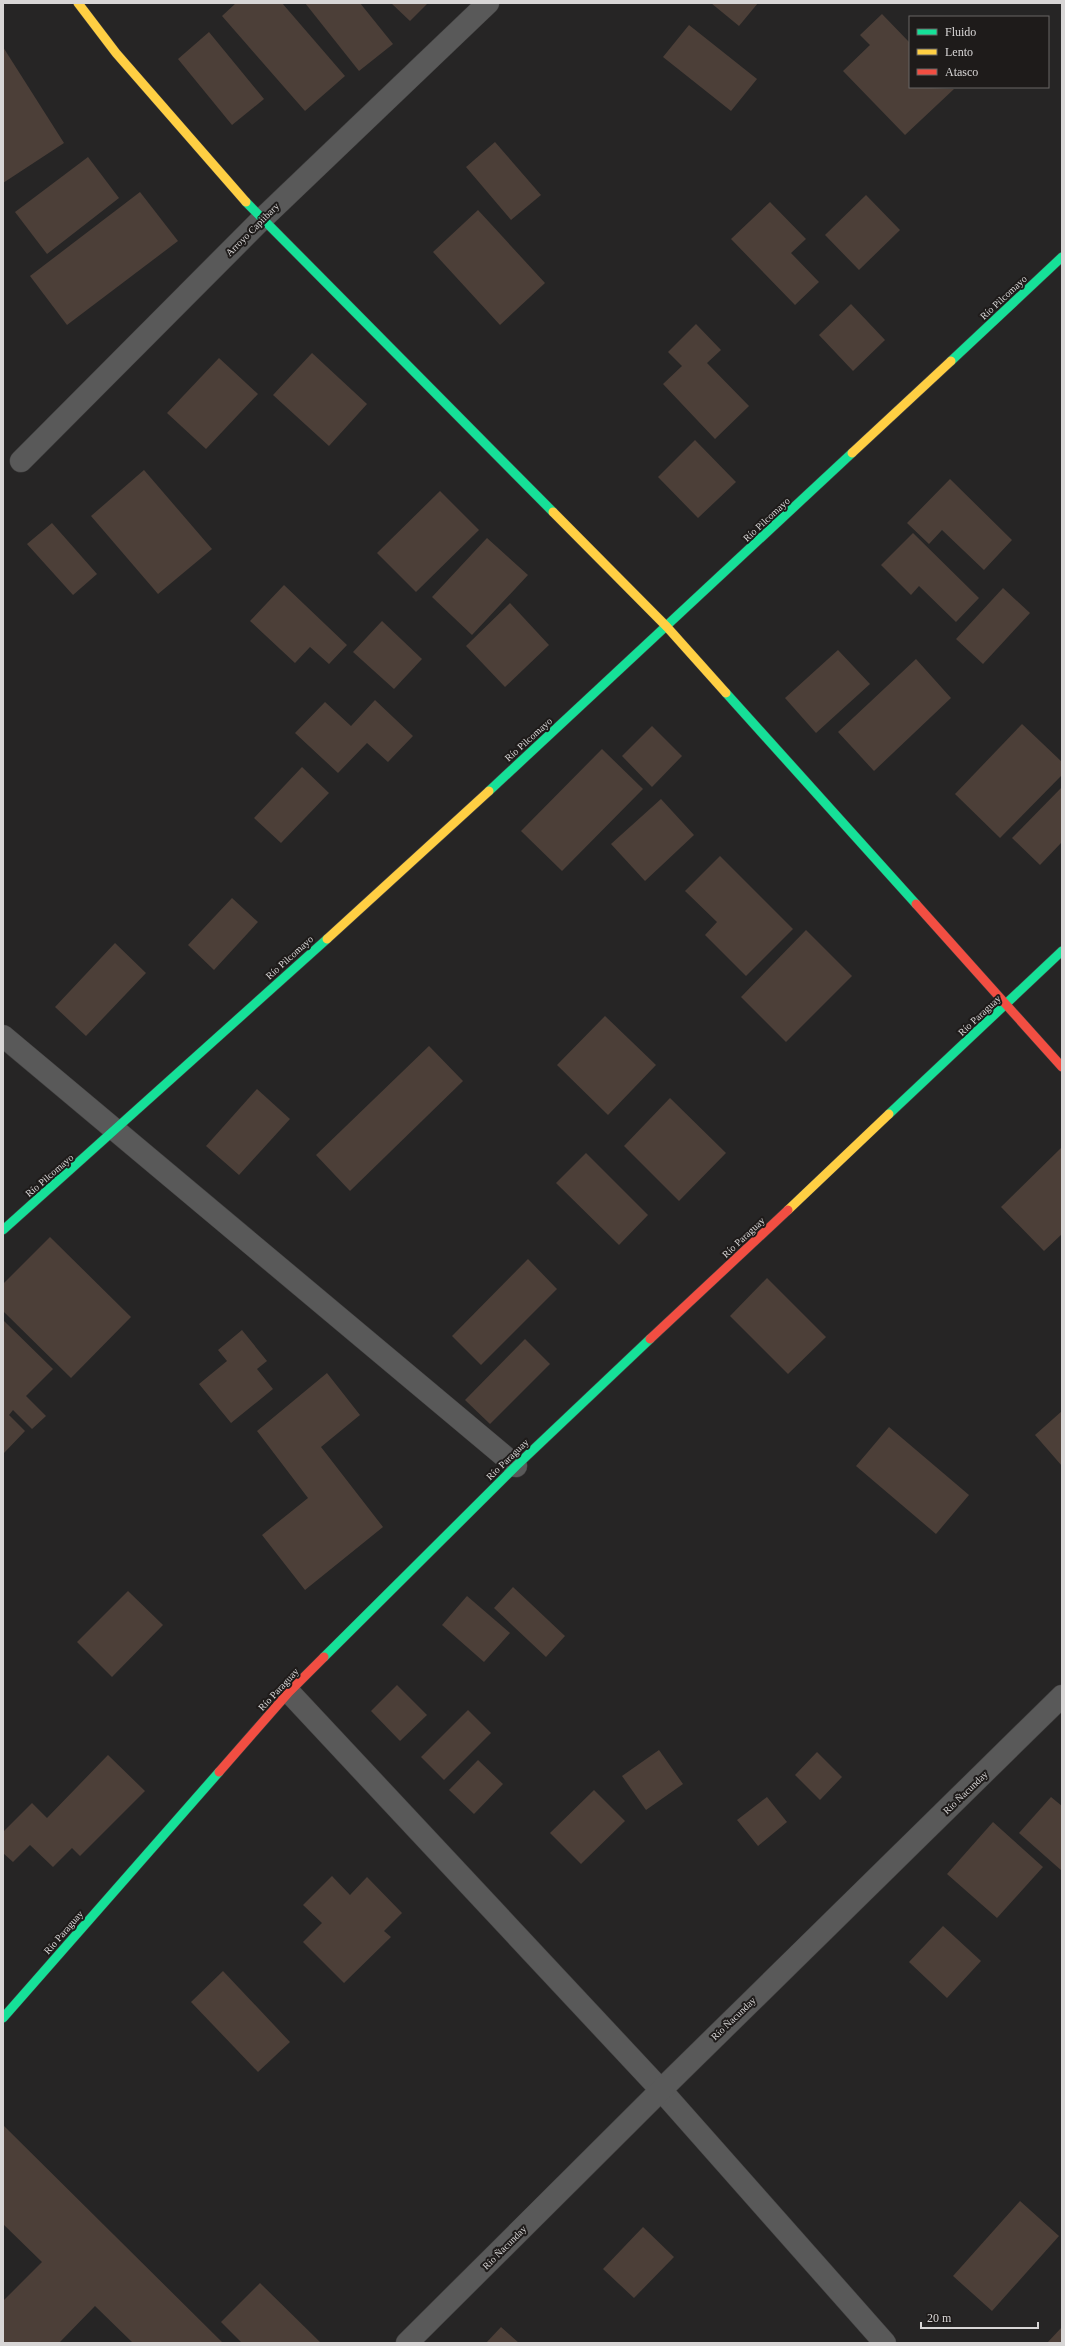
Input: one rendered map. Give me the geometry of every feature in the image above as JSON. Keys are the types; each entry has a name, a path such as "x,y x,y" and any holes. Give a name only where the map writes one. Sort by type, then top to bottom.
{"street":[{"path":"78,3 116,53 261,220 667,627 1062,1067"},
{"name":"Arroyo Capiibary","path":"21,461 261,220 488,3"},
{"name":"Río Pilcomayo","path":"3,1230 114,1132 667,627 1062,257"},
{"name":"Río Paraguay","path":"3,2018 289,1692 516,1466 1062,951"},
{"path":"3,1036 114,1132 516,1466"},
{"path":"289,1692 661,2090 885,2343"},
{"name":"Río Ñacunday","path":"407,2343 661,2090 1062,1696"}],"building":[{"path":"236,3 282,3 345,76 305,111 222,16"},
{"path":"305,3 360,3 393,44 359,71"},
{"path":"391,3 428,3 410,21"},
{"path":"711,3 758,3 739,26"},
{"path":"882,14 909,42 909,88 954,89 905,135 843,71 870,45 860,35"},
{"path":"689,25 757,79 731,111 663,57"},
{"path":"209,32 264,99 232,125 178,59"},
{"path":"3,47 64,143 3,183"},
{"path":"495,142 541,195 511,220 466,167"},
{"path":"88,157 119,198 47,254 15,212"},
{"path":"140,192 178,241 67,325 30,276"},
{"path":"866,195 900,230 859,270 825,235"},
{"path":"770,202 806,239 791,253 819,282 795,305 731,239"},
{"path":"478,210 545,283 500,325 433,252"},
{"path":"851,304 885,340 853,371 819,335"},
{"path":"696,324 721,350 707,363 749,406 715,439 663,384 682,366 668,352"},
{"path":"312,353 367,404 329,446 273,395"},
{"path":"219,358 258,394 206,449 167,413"},
{"path":"695,440 736,482 698,518 658,477"},
{"path":"144,470 212,549 158,594 91,516"},
{"path":"950,479 1012,540 984,570 942,530 929,544 907,523"},
{"path":"440,491 479,530 416,592 377,553"},
{"path":"52,523 97,574 73,595 27,544"},
{"path":"913,533 979,598 956,622 919,586 911,595 881,565"},
{"path":"487,538 528,575 472,635 432,597"},
{"path":"284,585 347,645 329,664 310,647 295,663 250,621"},
{"path":"1003,588 1030,613 983,664 956,639"},
{"path":"510,603 549,645 505,687 466,646"},
{"path":"382,621 422,659 394,689 353,652"},
{"path":"838,650 870,684 816,733 785,698"},
{"path":"916,659 951,698 874,771 838,732"},
{"path":"375,700 413,736 388,762 367,743 338,773 295,733 325,702 351,726"},
{"path":"1022,724 1062,762 1062,775 1000,838 955,794"},
{"path":"652,726 682,756 652,787 622,756"},
{"path":"602,749 643,789 562,871 521,831"},
{"path":"302,767 329,793 281,843 254,818"},
{"path":"1062,787 1062,842 1040,865 1012,838"},
{"path":"661,799 694,835 645,881 611,844"},
{"path":"720,856 793,929 746,976 705,935 717,922 685,891"},
{"path":"232,898 258,922 214,970 188,945"},
{"path":"806,930 852,976 786,1042 741,997"},
{"path":"115,943 146,973 86,1036 55,1007"},
{"path":"605,1016 656,1065 608,1115 557,1065"},
{"path":"429,1046 463,1081 350,1191 316,1155"},
{"path":"257,1089 290,1119 239,1175 206,1146"},
{"path":"670,1098 726,1153 679,1201 624,1146"},
{"path":"1061,1148 1062,1234 1044,1251 1001,1207"},
{"path":"586,1153 648,1215 619,1245 556,1183"},
{"path":"50,1237 131,1317 71,1378 3,1311 3,1284"},
{"path":"528,1259 557,1289 481,1365 452,1336"},
{"path":"767,1278 826,1337 788,1374 730,1316"},
{"path":"3,1320 53,1369 26,1396 46,1416 32,1429 13,1410 9,1415 25,1431 4,1453"},
{"path":"242,1330 267,1361 257,1369 273,1389 231,1423 199,1384 227,1361 218,1350"},
{"path":"525,1339 550,1364 490,1424 465,1400"},
{"path":"327,1373 360,1415 321,1447 383,1527 305,1590 262,1535 308,1498 257,1431"},
{"path":"1062,1411 1062,1466 1035,1435"},
{"path":"889,1427 969,1495 936,1534 856,1466"},
{"path":"513,1587 565,1636 546,1657 494,1608"},
{"path":"128,1591 163,1625 112,1677 77,1642"},
{"path":"467,1596 510,1633 484,1662 442,1625"},
{"path":"397,1685 427,1715 400,1741 371,1711"},
{"path":"468,1710 491,1733 444,1780 421,1757"},
{"path":"659,1750 683,1784 646,1810 622,1776"},
{"path":"817,1752 842,1777 820,1800 795,1775"},
{"path":"108,1755 145,1791 80,1856 72,1848 53,1867 30,1845 13,1862 3,1853 3,1832 32,1803 47,1818"},
{"path":"478,1760 503,1784 474,1814 449,1790"},
{"path":"594,1790 625,1821 581,1864 550,1833"},
{"path":"767,1797 787,1822 758,1846 737,1820"},
{"path":"1051,1797 1062,1806 1062,1871 1019,1833"},
{"path":"993,1822 1043,1867 997,1918 947,1874"},
{"path":"332,1876 350,1895 367,1877 402,1913 384,1931 391,1937 344,1983 303,1942 322,1923 303,1905"},
{"path":"943,1926 981,1961 947,1998 909,1962"},
{"path":"223,1971 290,2042 258,2072 191,2002"},
{"path":"3,2125 223,2343 133,2343 95,2306 59,2343 3,2343 3,2301 42,2262 3,2224"},
{"path":"1020,2201 1059,2236 992,2311 953,2276"},
{"path":"643,2227 674,2257 634,2298 603,2269"},
{"path":"260,2283 321,2343 242,2343 221,2322"},
{"path":"501,2327 519,2343 486,2343"},
{"path":"1062,2327 1062,2343 1047,2343"}],"traffic: fast":[{"path":"246,202 553,512"},
{"path":"951,361 1062,257"},
{"path":"489,791 852,453"},
{"path":"726,693 916,904"},
{"path":"3,1230 327,939"},
{"path":"889,1114 1062,951"},
{"path":"324,1657 516,1466 650,1339"},
{"path":"3,2018 219,1772"}],"traffic: slow":[{"path":"78,3 116,53 246,202"},
{"path":"852,453 951,361"},
{"path":"553,512 667,627 726,693"},
{"path":"327,939 489,791"},
{"path":"788,1210 889,1114"}],"traffic: jam":[{"path":"916,904 1062,1067"},
{"path":"650,1339 788,1210"},
{"path":"219,1772 289,1692 324,1657"}]}
